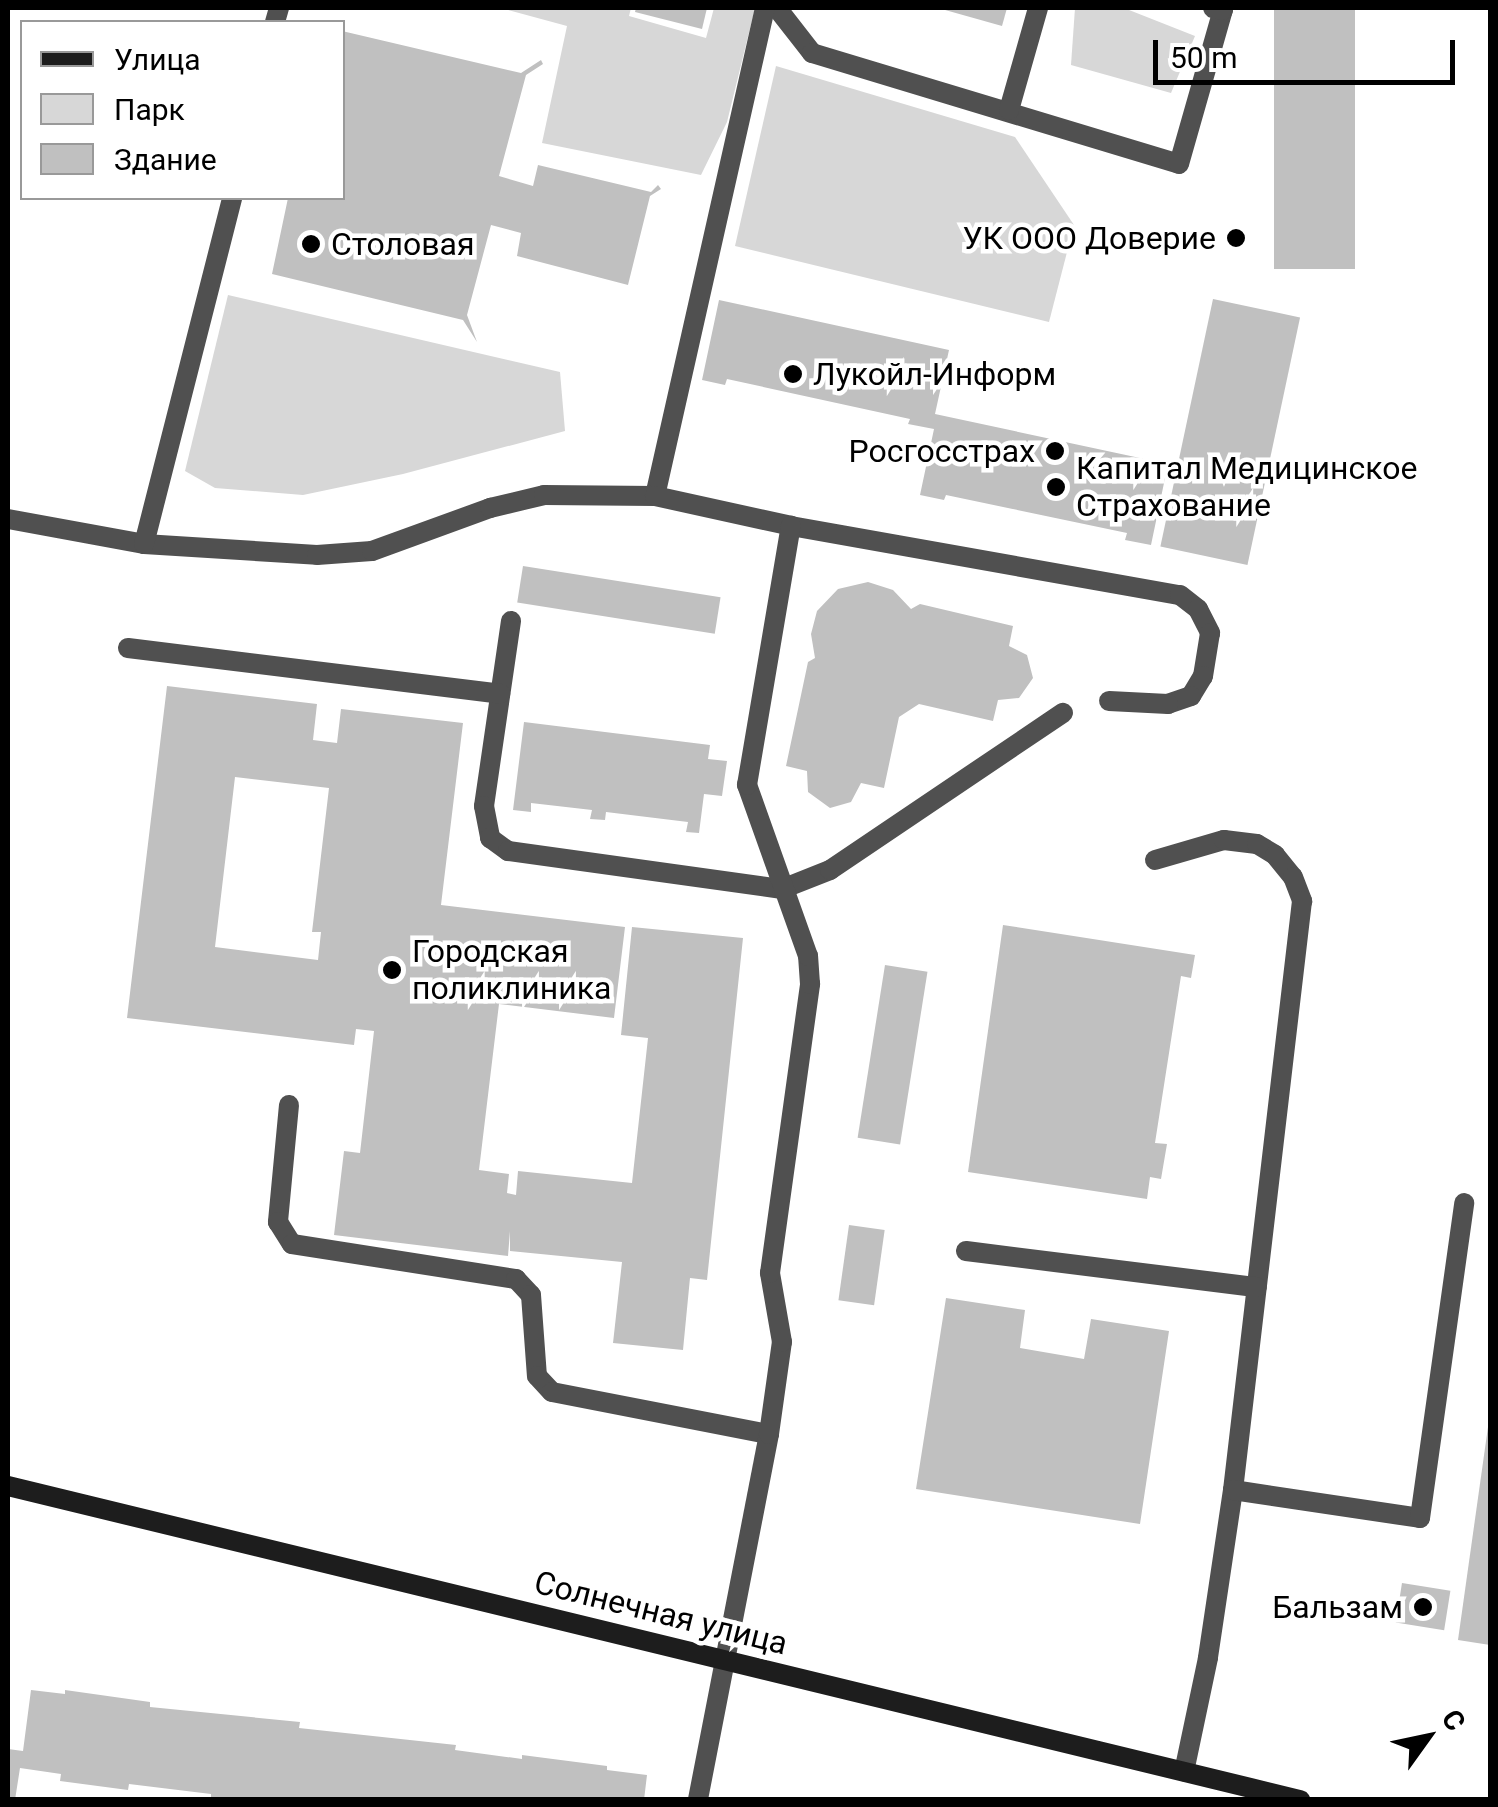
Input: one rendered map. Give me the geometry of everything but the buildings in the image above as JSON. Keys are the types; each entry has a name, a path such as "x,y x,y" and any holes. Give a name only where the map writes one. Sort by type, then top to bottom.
{"street":[{"name":"Солнечная улица","path":"8,1486 1300,1800"}],"lane":[{"path":"656,496 766,8"},
{"path":"777,8 812,53 1179,164 1222,10 1213,8"},
{"path":"1009,110 1038,8"},
{"path":"144,544 231,200"},
{"path":"8,520 144,544 316,556 372,551 490,508 544,495 656,496 791,526 1180,596 1198,609 1210,632 1203,676 1191,696 1168,704 1109,701"},
{"path":"698,1800 769,1434 782,1342 770,1273 810,984 808,956 746,785 791,526"},
{"path":"511,621 484,806 490,838 508,851 782,889 830,870 1063,712"},
{"path":"128,648 500,694"},
{"path":"1155,860 1224,840 1256,844 1275,855 1292,877 1302,901 1301,938 1232,1490 1208,1658 1184,1772"},
{"path":"289,1105 278,1222 292,1244 516,1279 531,1295 537,1376 552,1392 769,1434"},
{"path":"1232,1490 1420,1518 1464,1204"},
{"path":"966,1252 1256,1288"}],"green space":[{"path":"501,8 631,8 629,16 706,38 714,8 755,8 727,122 701,175 542,143 567,26"},
{"path":"1075,8 1124,8 1195,36 1171,93 1071,65"},
{"path":"776,66 1015,137 1074,225 1049,322 735,246"},
{"path":"228,295 560,372 565,431 403,474 303,495 215,488 185,471"}],"place":[{"name":"УК ООО Доверие","path":"1236,238"},
{"name":"Столовая","path":"311,244"},
{"name":"Лукойл-Информ","path":"793,374"},
{"name":"Росгосстрах","path":"1055,451"},
{"name":"Капитал Медицинское Страхование","path":"1056,487"},
{"name":"Городская поликлиника","path":"392,970"},
{"name":"Бальзам","path":"1423,1607"}]}
